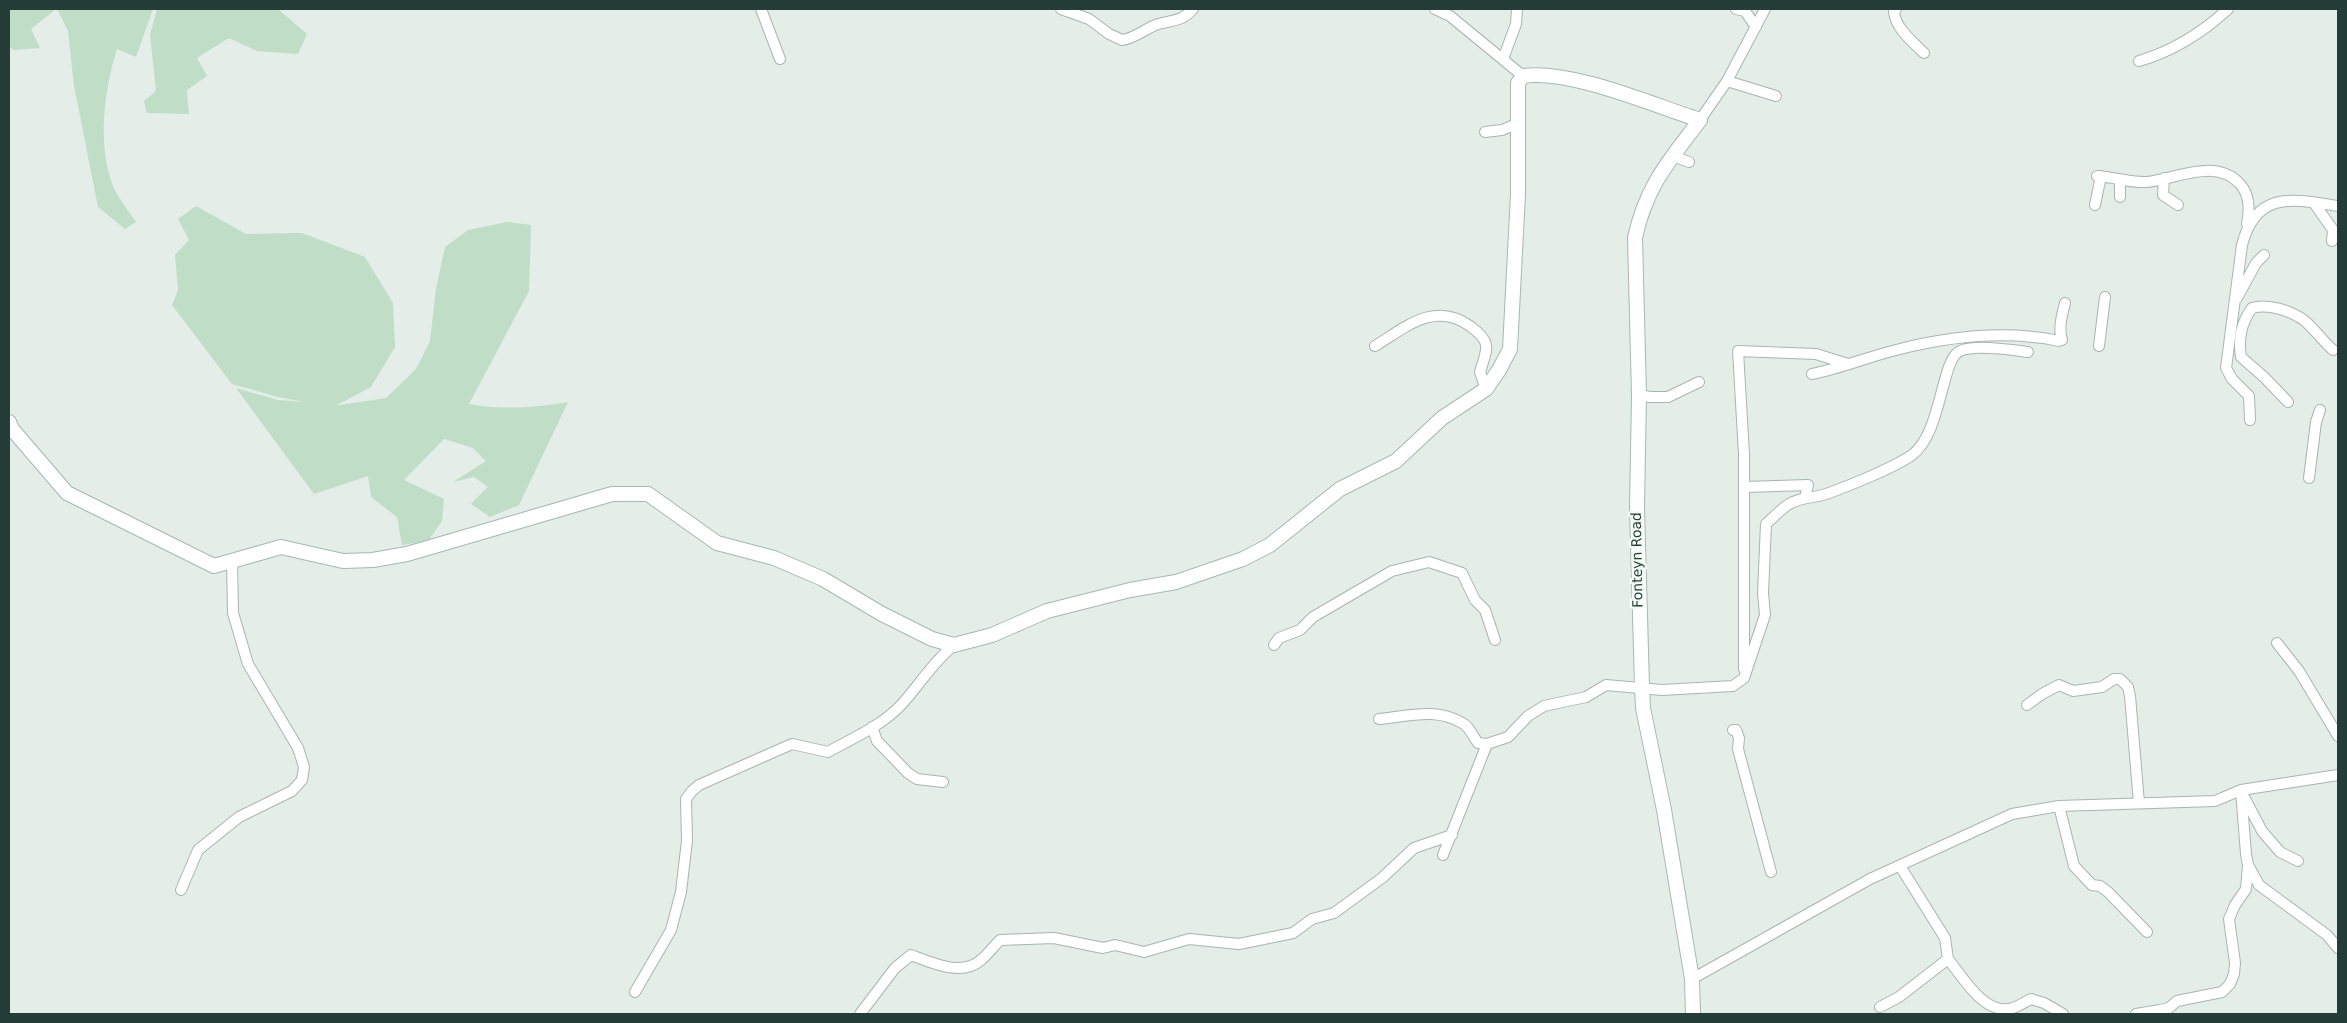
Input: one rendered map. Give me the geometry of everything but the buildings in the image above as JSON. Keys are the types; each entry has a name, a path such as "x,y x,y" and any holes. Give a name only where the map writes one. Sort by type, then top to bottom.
{"street":[{"path":"761,9 780,59"},
{"path":"1061,9 1089,19 1109,34 1122,40 1135,36 1158,24 1177,21 1187,16 1193,9"},
{"path":"1435,9 1452,12 1523,76 1540,74 1583,82 1700,120 1727,81 1765,9"},
{"path":"1503,59 1516,24 1517,9"},
{"path":"1736,9 1745,11 1756,26"},
{"path":"2140,61 2158,56 2179,45 2216,20 2228,9"},
{"path":"1894,10 1895,19 1903,32 1924,53"},
{"path":"635,992 671,930 681,892 684,866 686,799 699,785 792,744 828,752 886,719 903,703 927,672 954,645 992,635 1047,611 1130,590 1176,582 1243,559 1270,545 1340,489 1396,460 1442,418 1486,389 1510,350 1518,194 1518,83 1523,76"},
{"path":"1727,81 1776,96"},
{"name":"Fonteyn Road","path":"1693,1014 1692,979 1664,810 1643,708 1637,508 1639,395 1635,238 1640,214 1652,185 1700,120"},
{"path":"1485,132 1502,130 1519,123"},
{"path":"1673,156 1689,162"},
{"path":"2095,205 2099,176 2148,182 2210,170 2224,172 2238,181 2246,191 2248,216 2226,368 2232,379 2249,396 2250,420"},
{"path":"2164,178 2163,195 2178,205"},
{"path":"2120,180 2120,196"},
{"path":"2246,230 2255,214 2265,206 2280,201 2338,206"},
{"path":"2314,203 2333,230 2332,241"},
{"path":"2234,304 2256,263 2264,255"},
{"path":"2099,346 2105,296"},
{"path":"1812,374 1900,349 1968,337 2015,334 2060,340 2061,319 2065,303"},
{"path":"2288,402 2241,357 2238,344 2241,329 2252,308 2261,306 2275,308 2305,321 2333,350"},
{"path":"1375,346 1420,319 1444,314 1459,318 1482,335 1488,345 1488,352 1480,372 1486,389"},
{"path":"1379,719 1430,713 1446,714 1465,725 1478,744 1487,744 1508,737 1528,716 1544,706 1586,697 1606,685 1662,690 1733,686 1744,678 1765,615 1763,593 1766,524 1789,504 1806,498 1828,494 1895,465 1913,454 1925,442 1940,401 1950,359 1960,351 1971,349 2008,349 2028,352"},
{"path":"1744,678 1745,487 1738,351 1816,354 1848,364"},
{"path":"1639,395 1650,398 1668,397 1699,382"},
{"path":"2309,478 2316,422 2320,410"},
{"path":"9,422 12,429 67,494 214,566 281,547 343,560 374,560 407,554 612,494 642,493 648,494 717,543 774,558 823,579 882,614 932,638 954,645"},
{"path":"1745,487 1808,484 1806,498"},
{"path":"181,890 198,850 240,818 292,791 302,780 304,767 298,748 248,664 233,613 232,560"},
{"path":"1274,645 1280,638 1300,630 1313,617 1392,571 1429,562 1462,573 1475,600 1485,610 1495,640"},
{"path":"2277,643 2299,671 2338,736"},
{"path":"2027,705 2059,685 2073,691 2102,687 2114,679 2120,679 2128,687 2130,696 2139,803"},
{"path":"872,727 877,741 908,773 917,778 943,782"},
{"path":"1733,730 1736,730 1739,738 1738,749 1771,872"},
{"path":"1443,855 1487,744"},
{"path":"1692,979 1870,879 2012,814 2059,806 2215,801 2241,790 2338,775"},
{"path":"2241,790 2262,831 2280,852 2298,861"},
{"path":"2136,1014 2169,1008 2177,1001 2222,992 2230,984 2234,974 2235,963 2229,919 2234,905 2246,889 2248,865 2241,790"},
{"path":"2059,806 2074,866 2092,885 2100,886 2108,892 2147,932"},
{"path":"860,1014 895,968 911,955 940,965 966,968 981,961 1000,940 1054,938 1103,948 1115,945 1144,952 1189,939 1239,944 1293,933 1312,919 1334,913 1382,878 1414,848 1452,835"},
{"path":"2248,865 2258,885 2327,935 2338,948"},
{"path":"1900,866 1946,938 1948,959 1983,1001 1988,1014"},
{"path":"1880,1007 1899,997 1948,959"},
{"path":"1983,1001 2004,1009 2013,1008 2031,999 2044,1003 2063,1014"}],"green space":[{"path":"9,9 56,9 31,29 40,48 13,50 9,46"},
{"path":"57,9 153,9 136,57 117,49 112,65 106,100 104,135 108,170 120,200 136,222 125,229 98,207 74,86 68,31"},
{"path":"157,9 278,9 307,34 298,54 257,51 229,38 197,58 207,76 187,90 189,114 147,113 144,101 156,91 150,35"},
{"path":"196,206 246,234 302,233 365,257 393,303 395,347 371,387 337,405 386,398 416,369 430,341 436,289 445,247 468,230 507,222 531,225 529,291 469,404 518,408 568,402 519,505 490,517 471,504 488,487 474,477 453,482 486,461 473,448 444,439 404,480 444,499 442,521 428,541 402,545 397,517 371,497 368,476 314,494 236,388 278,400 305,402 278,397 232,384 172,305 178,290 175,255 189,240 178,219"}]}
